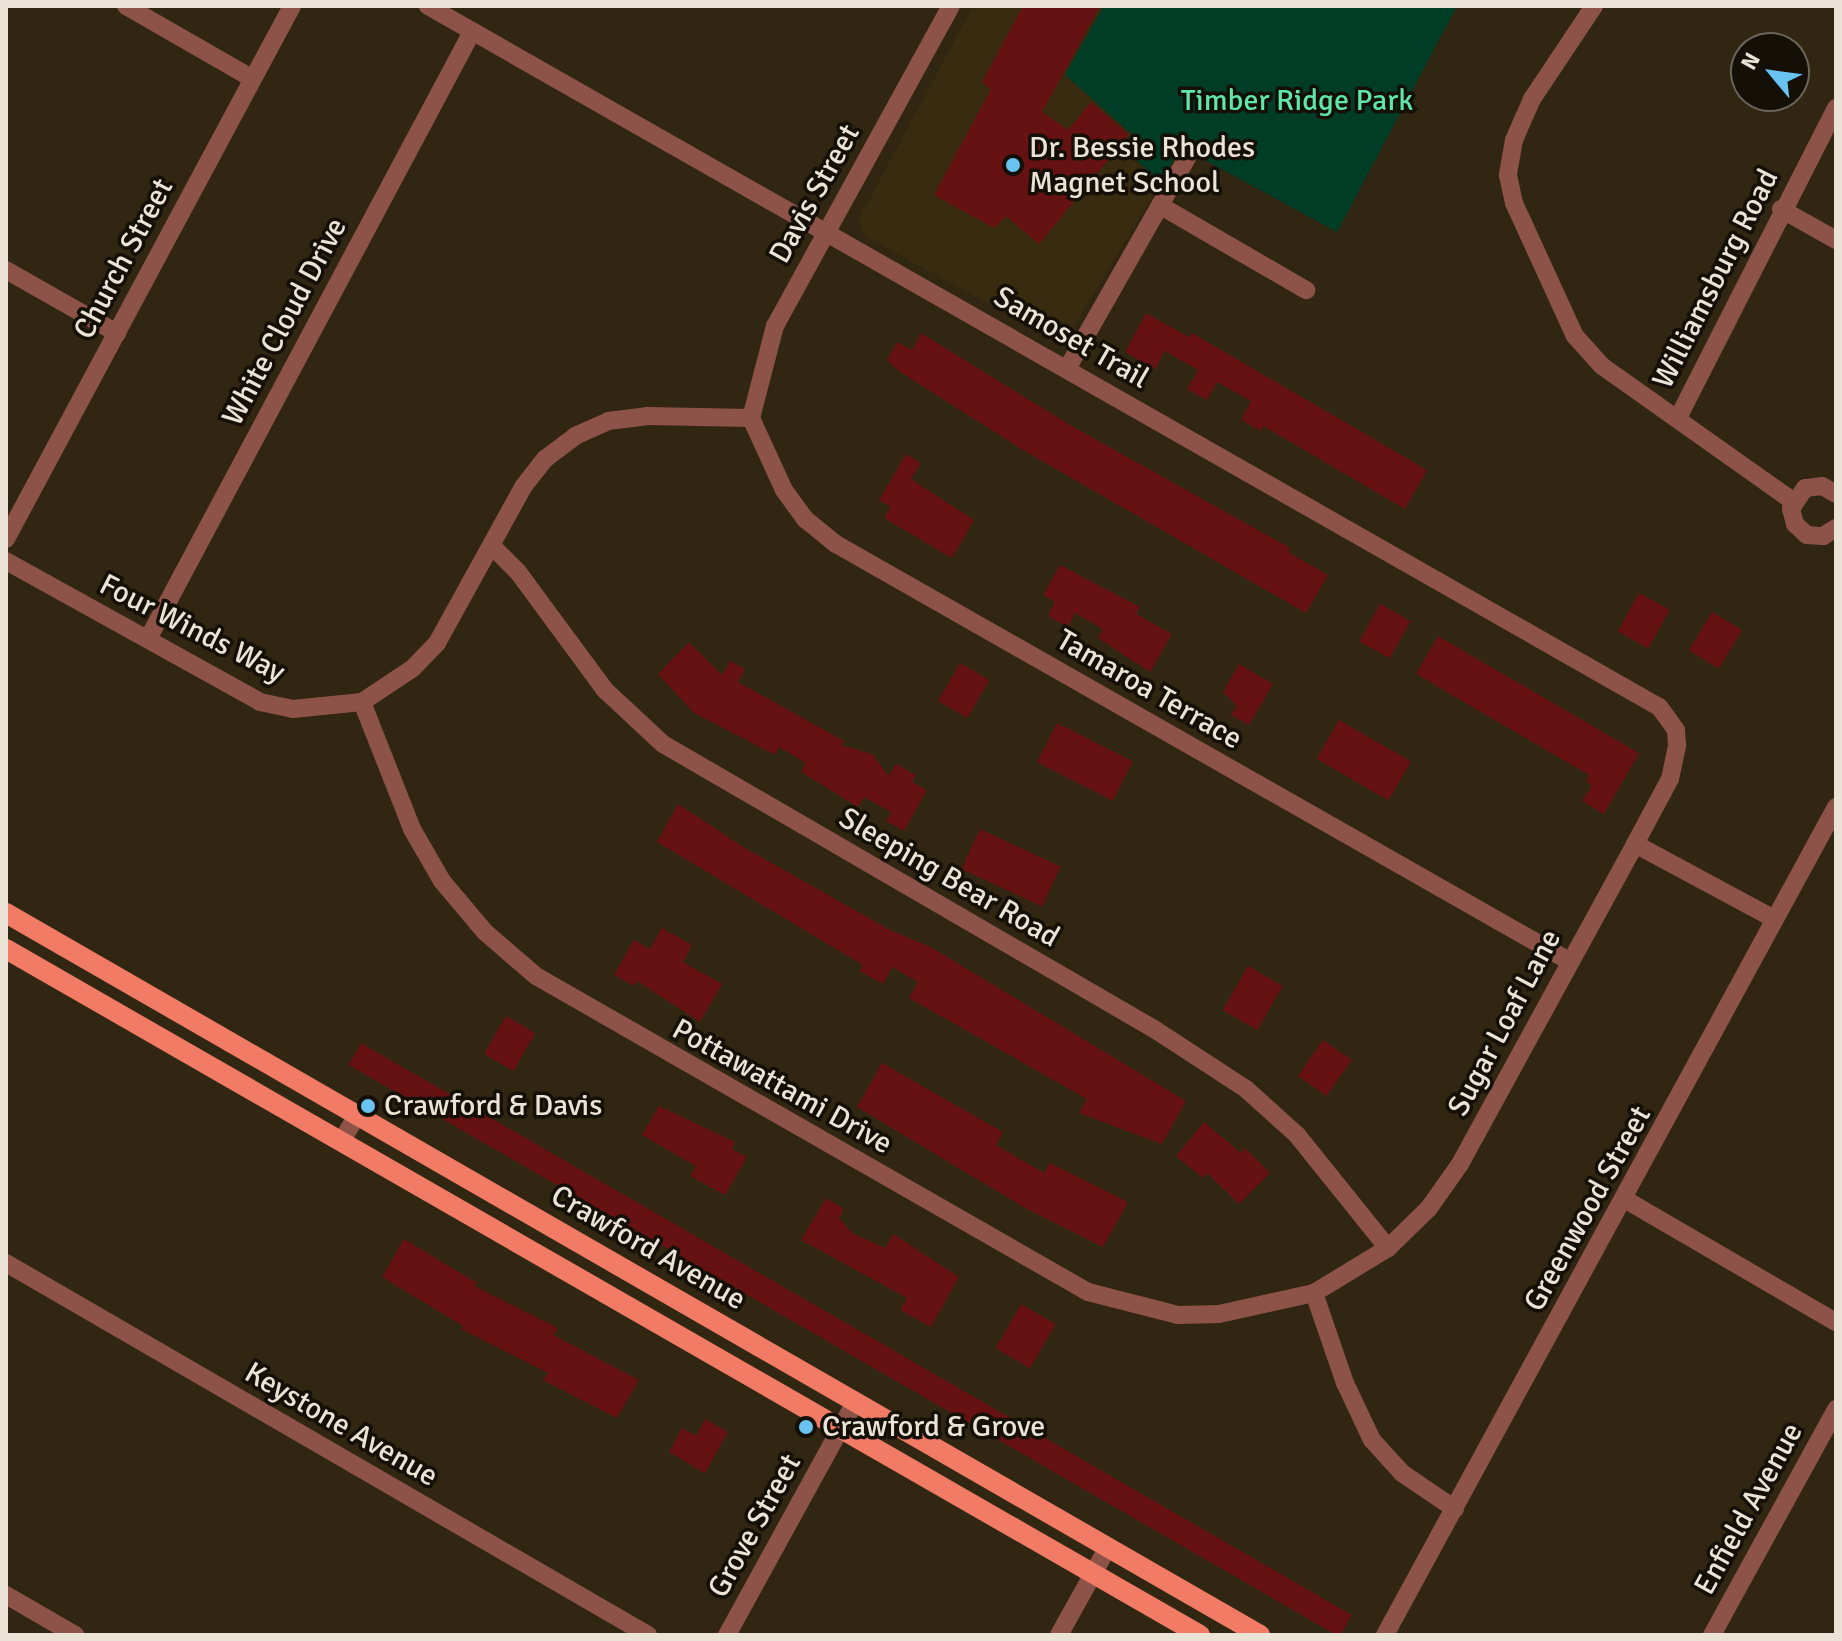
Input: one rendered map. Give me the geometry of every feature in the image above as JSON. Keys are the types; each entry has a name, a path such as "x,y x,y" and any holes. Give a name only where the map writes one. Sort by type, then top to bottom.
{"main road":[{"name":"Crawford Avenue","path":"6,913 1260,1635"},
{"name":"Crawford Avenue","path":"6,949 1200,1635"}],"street":[{"path":"126,6 253,79"},
{"name":"Church Street","path":"6,539 292,6"},
{"name":"Samoset Trail","path":"428,6 1659,707 1676,730"},
{"name":"Davis Street","path":"751,418 775,326 951,6"},
{"name":"Williamsburg Road","path":"1594,6 1532,99 1514,140 1508,175 1514,203 1575,336 1602,366 1679,416 1781,209 1836,108"},
{"name":"White Cloud Drive","path":"148,639 472,32"},
{"path":"1067,369 1187,158"},
{"path":"1161,206 1306,290"},
{"path":"1781,209 1836,240"},
{"path":"6,270 117,333"},
{"name":"Four Winds Way","path":"6,561 260,702 293,709 362,702 413,668 437,643 523,487 545,459 575,436 608,421 647,416 751,418"},
{"path":"1679,416 1793,501"},
{"name":"Tamaroa Terrace","path":"751,418 784,490 805,519 836,544 1569,961"},
{"path":"1836,494 1814,485 1793,501 1792,517 1800,531 1815,537 1836,528"},
{"name":"Sleeping Bear Road","path":"492,546 518,572 605,690 663,744 1154,1029 1246,1089 1297,1135 1388,1248"},
{"name":"Pottawattami Drive","path":"362,702 412,829 442,881 485,932 536,976 1088,1292 1178,1315 1219,1314 1314,1293"},
{"name":"Sugar Loaf Lane","path":"1314,1293 1388,1248 1446,1187 1670,779 1676,730"},
{"name":"Greenwood Street","path":"1385,1635 1626,1200 1836,807"},
{"path":"1635,844 1774,919"},
{"path":"341,1142 357,1115"},
{"path":"1626,1200 1836,1322"},
{"name":"Keystone Avenue","path":"6,1263 648,1635"},
{"path":"1314,1293 1345,1383 1372,1440 1402,1473 1455,1509"},
{"name":"Grove Street","path":"727,1635 855,1402"},
{"name":"Enfield Avenue","path":"1712,1635 1836,1409"},
{"path":"1059,1635 1108,1547"},
{"path":"6,1595 75,1635"}],"shaded area":[{"name":"Dr. Bessie Rhodes Magnet School","path":"973,6 1104,6 1066,75 1133,135 1122,148 1161,182 1063,345 865,236 858,221"}],"green space":[{"name":"Timber Ridge Park","path":"1104,6 1457,6 1337,232 1181,147 1161,182 1122,148 1132,134 1065,75"}],"building":[{"path":"1023,6 1100,6 1042,112 1068,130 1091,102 1129,135 1039,244 1006,216 994,228 934,195 991,89 982,82"},
{"path":"1146,313 1189,337 1192,333 1427,470 1405,509 1263,426 1261,431 1241,420 1251,401 1217,382 1207,400 1187,389 1198,370 1165,351 1155,369 1125,352"},
{"path":"921,333 1070,425 1290,548 1288,552 1328,575 1306,613 1023,450 900,372 887,360 897,342 912,350"},
{"path":"906,454 921,463 911,479 974,520 952,558 884,518 891,507 879,500"},
{"path":"1060,565 1140,607 1136,614 1172,634 1150,672 1098,638 1103,629 1075,613 1068,627 1048,616 1055,602 1043,595"},
{"path":"1639,593 1670,610 1648,648 1618,631"},
{"path":"1380,604 1411,621 1390,659 1359,642"},
{"path":"1712,612 1742,630 1719,669 1689,651"},
{"path":"1438,636 1639,753 1604,814 1582,801 1592,785 1586,782 1589,775 1416,674"},
{"path":"689,642 722,675 730,661 745,669 738,682 844,741 841,745 872,754 889,776 896,764 916,775 912,782 927,790 904,831 886,821 891,812 864,797 858,807 801,772 806,763 779,747 775,755 694,713 658,674"},
{"path":"960,663 989,680 967,718 938,701"},
{"path":"1239,664 1273,684 1249,725 1231,715 1237,706 1223,692"},
{"path":"1339,720 1411,762 1388,800 1316,759"},
{"path":"1057,723 1133,762 1113,801 1037,762"},
{"path":"678,804 745,848 890,930 929,946 1186,1101 1162,1144 1079,1113 1087,1099 909,998 918,982 892,967 883,984 859,971 863,965 657,842"},
{"path":"980,829 1061,867 1042,906 961,869"},
{"path":"662,928 692,945 683,962 722,984 700,1022 637,981 634,986 614,975 634,940 650,949"},
{"path":"1248,966 1283,986 1257,1030 1222,1010"},
{"path":"506,1016 535,1033 513,1071 484,1054"},
{"path":"1323,1040 1352,1060 1326,1096 1298,1076"},
{"path":"361,1043 1352,1615 1340,1635 1336,1635 349,1065"},
{"path":"882,1063 1003,1132 996,1145 1044,1173 1050,1163 1128,1202 1103,1247 1025,1208 857,1107"},
{"path":"659,1106 735,1142 732,1149 747,1157 725,1195 690,1176 696,1166 642,1135"},
{"path":"1204,1122 1241,1153 1245,1148 1270,1173 1239,1204 1207,1173 1203,1178 1176,1156"},
{"path":"826,1198 844,1209 839,1218 852,1233 885,1248 893,1234 959,1277 931,1327 900,1310 907,1298 801,1240"},
{"path":"404,1239 477,1283 474,1286 558,1328 553,1335 639,1380 617,1418 543,1380 548,1373 461,1329 463,1326 382,1277"},
{"path":"1021,1304 1056,1324 1030,1368 996,1348"},
{"path":"705,1419 728,1432 705,1473 669,1452 682,1428 696,1436"}],"place":[{"name":"Dr. Bessie Rhodes Magnet School","path":"1013,165"},
{"name":"Crawford & Davis","path":"368,1106"},
{"name":"Crawford & Grove","path":"806,1427"}]}
